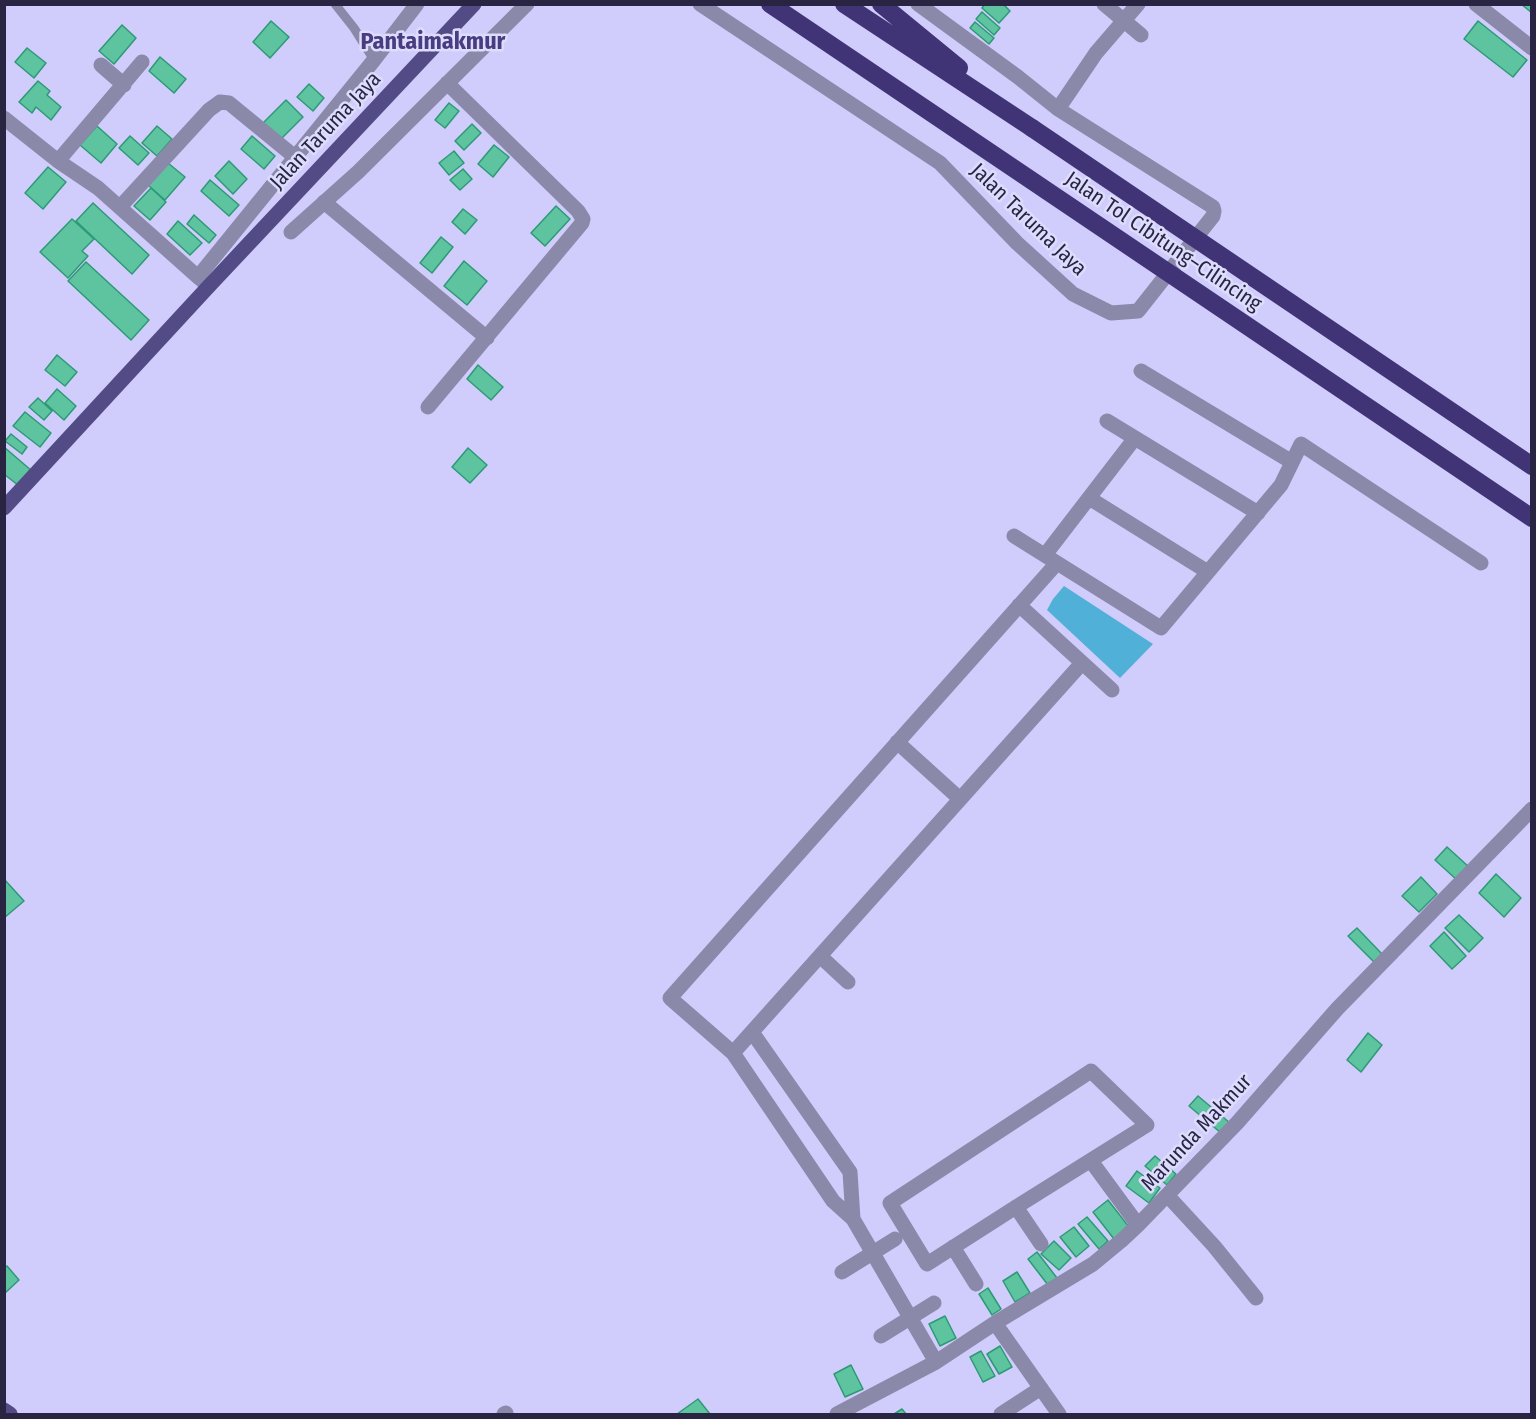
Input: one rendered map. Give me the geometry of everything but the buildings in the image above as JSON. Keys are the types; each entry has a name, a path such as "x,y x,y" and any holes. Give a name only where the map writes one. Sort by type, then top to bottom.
{"highway":[{"name":"Jalan Tol Cibitung–Cilincing","path":"770,4 1532,518"},
{"name":"Jalan Tol Cibitung–Cilincing","path":"844,4 1032,128 1532,466"},
{"path":"881,4 1032,128"}],"main road":[{"name":"Jalan Taruma Jaya","path":"4,508 204,281 224,271 474,4"},
{"path":"4,1410 10,1414"}],"street":[{"name":"Jalan Taruma Jaya","path":"204,281 295,157 417,4"},
{"path":"291,232 358,172 527,4"},
{"name":"Jalan Taruma Jaya","path":"700,4 940,163 1017,243 1073,294 1111,313 1138,311 1213,216 1213,207 1058,110 1018,77 918,4"},
{"path":"1104,4 1141,35"},
{"path":"1058,110 1096,54 1138,4"},
{"path":"1476,4 1532,48"},
{"path":"58,161 142,62"},
{"path":"101,65 124,85"},
{"path":"428,407 583,219 578,211 447,84"},
{"path":"120,207 209,110 220,102 229,104 295,157"},
{"path":"4,118 58,161 98,188 204,281"},
{"path":"324,201 487,338"},
{"path":"1142,371 1292,462"},
{"path":"1107,421 1258,513"},
{"path":"936,1362 853,1219 833,1201 733,1053 670,998 1019,605 1089,498 1135,438"},
{"path":"1014,536 1161,628 1281,485 1301,444 1481,563"},
{"path":"1089,498 1208,572"},
{"path":"1019,605 1112,690"},
{"path":"733,1053 1082,663"},
{"path":"897,742 960,799"},
{"name":"Marunda Makmur","path":"837,1414 936,1362 995,1323 1093,1264 1138,1226 1237,1123 1337,1009 1532,809"},
{"path":"820,956 848,982"},
{"path":"752,1032 850,1172 853,1219"},
{"path":"1090,1071 1148,1125 1091,1161 927,1264 890,1203 1090,1071"},
{"path":"1091,1161 1138,1226"},
{"path":"1167,1195 1214,1246 1256,1298"},
{"path":"1016,1207 1041,1244"},
{"path":"842,1272 895,1239"},
{"path":"953,1247 976,1284"},
{"path":"881,1336 934,1303"},
{"path":"995,1323 1059,1414"},
{"path":"1001,1414 1041,1388"}],"lane":[{"path":"335,4 354,28 374,60"}],"water":[{"path":"1064,586 1153,644 1120,678 1047,610"}],"district":[{"name":"Pantaimakmur","path":"433,42"}]}
